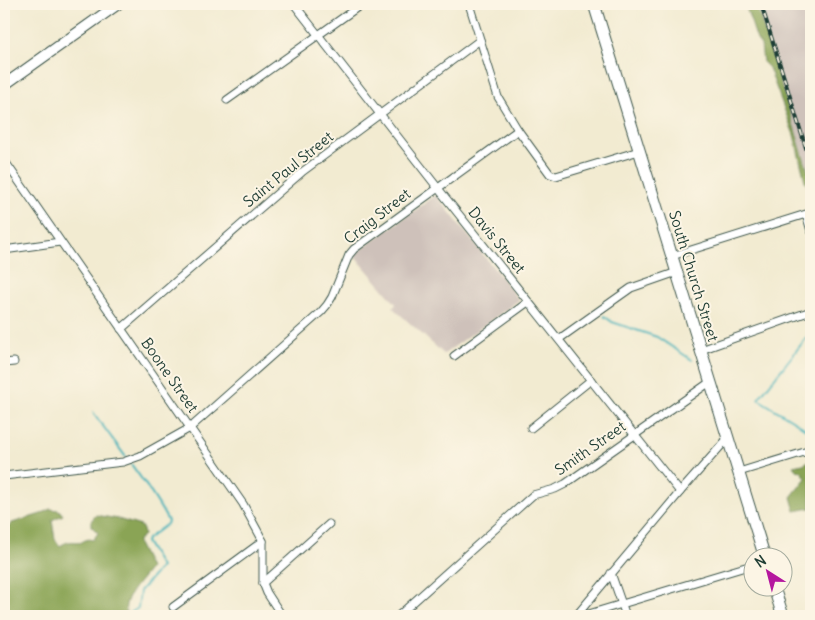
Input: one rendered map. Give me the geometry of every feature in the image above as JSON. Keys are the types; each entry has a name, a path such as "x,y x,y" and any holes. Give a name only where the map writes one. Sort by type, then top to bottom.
{"main road":[{"path":"4,85 118,4"},
{"name":"South Church Street","path":"594,4 762,548"},
{"path":"777,598 783,616"}],"street":[{"name":"Davis Street","path":"294,4 680,492"},
{"path":"227,100 362,4"},
{"path":"469,4 498,98 518,130 550,174 556,176 639,150"},
{"name":"Saint Paul Street","path":"121,329 302,172 480,40"},
{"name":"Craig Street","path":"4,476 123,462 140,456 190,428 327,305 349,254 354,249 518,130"},
{"name":"Boone Street","path":"4,160 243,504 263,541 263,583 266,593 282,616"},
{"path":"672,256 806,214 811,231"},
{"path":"4,250 60,242"},
{"path":"559,339 622,293 636,286 677,272"},
{"path":"454,356 528,302"},
{"path":"701,350 811,311"},
{"path":"4,363 14,362"},
{"path":"531,428 591,380"},
{"name":"Smith Street","path":"398,616 533,495 556,489 565,484 710,382"},
{"path":"576,616 728,438"},
{"path":"739,472 811,450"},
{"path":"263,583 329,524"},
{"path":"173,607 263,541"},
{"path":"582,616 742,568"},
{"path":"611,573 626,616"}],"shaded area":[{"path":"757,4 811,4 811,178"},
{"path":"436,195 519,300 444,354 393,308 396,304 354,255"}],"green space":[{"path":"745,4 756,4 811,181 811,195 805,181 794,135 769,68 763,62 761,45 757,40"},
{"path":"811,460 811,508 795,511 791,497 806,478 801,471 796,470 793,466"},
{"path":"50,509 59,510 63,515 52,520 55,539 60,546 69,542 80,543 90,539 93,540 98,533 91,526 91,521 96,515 141,526 144,535 138,540 138,544 150,568 137,584 126,603 127,616 4,616 4,532 12,523 41,514"}],"waterway":[{"path":"604,316 612,322 657,337 692,360"},
{"path":"811,332 758,399 811,433"},
{"path":"93,412 142,479 168,521 167,524 147,539 146,542 161,567 140,591 138,608 129,614"}],"railway":[{"path":"761,4 811,164"}]}
